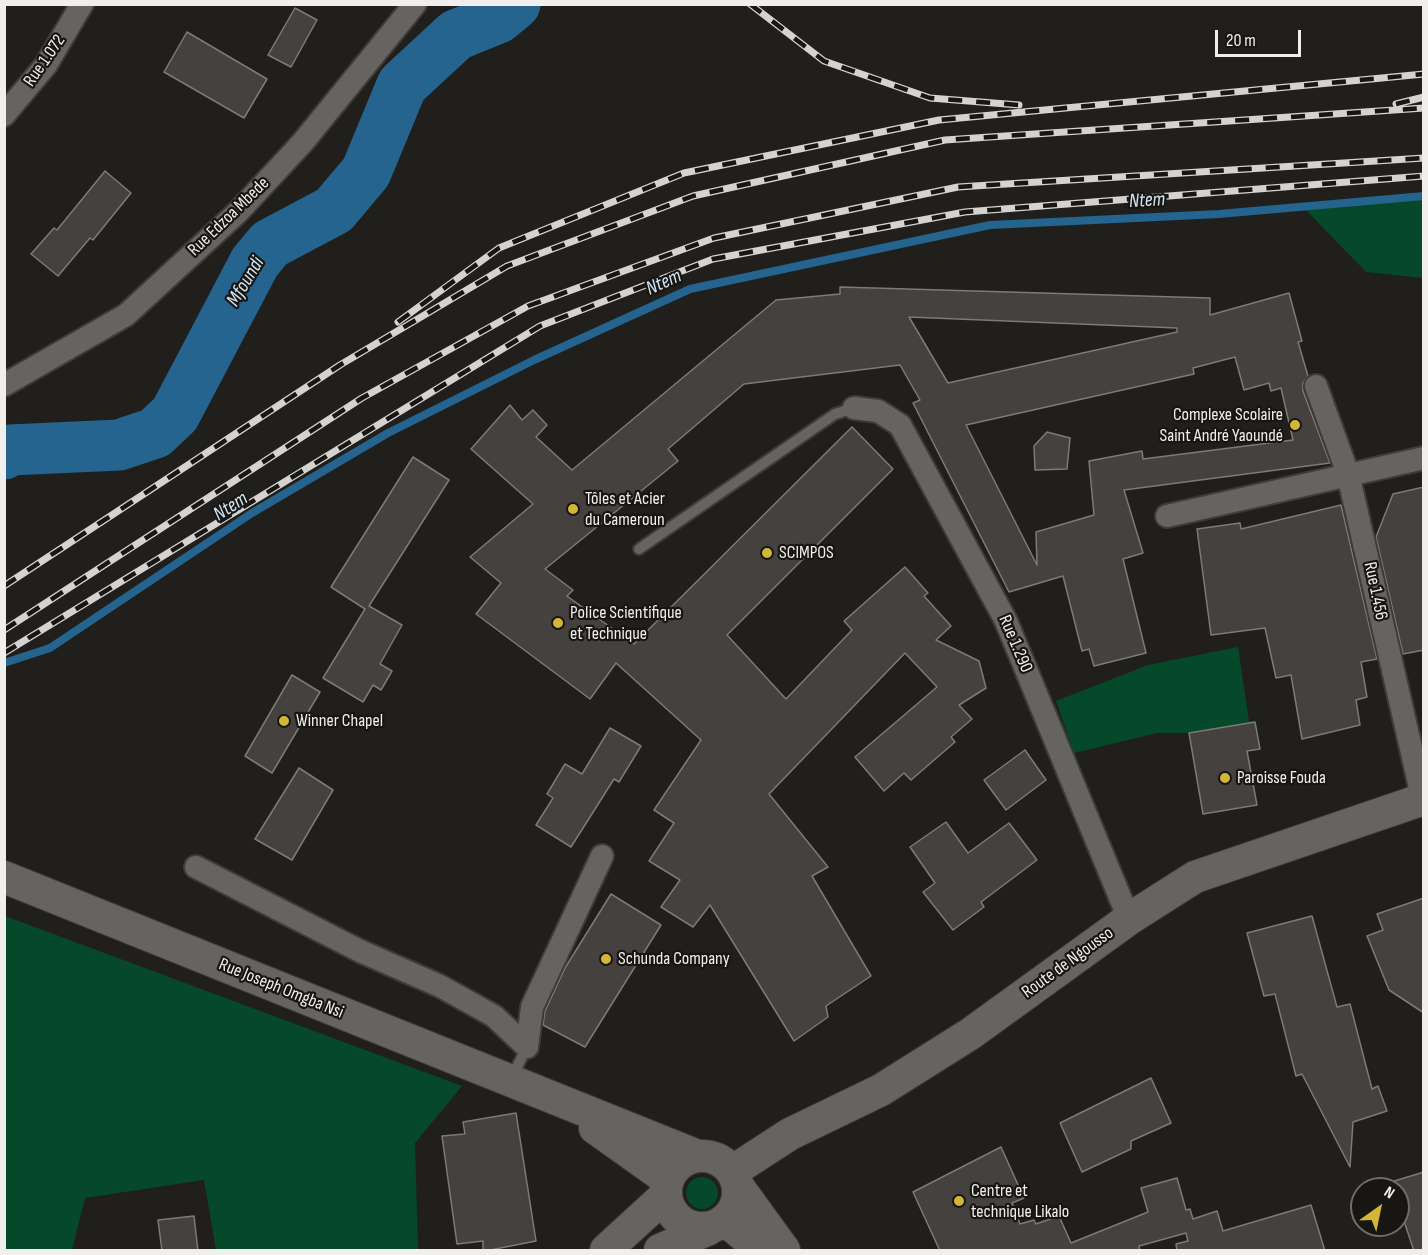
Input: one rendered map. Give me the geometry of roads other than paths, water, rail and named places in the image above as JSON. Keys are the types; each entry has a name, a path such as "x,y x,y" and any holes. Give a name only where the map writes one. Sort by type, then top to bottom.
{"main road":[{"name":"Route de Ngousso","path":"736,1179 790,1134 891,1084 970,1034 1129,919 1196,878 1422,801"},
{"name":"Rue Joseph Omgba Nsi","path":"4,877 558,1101"},
{"path":"558,1101 698,1156 711,1156 723,1162 784,1251"},
{"path":"558,1101 667,1187"},
{"path":"698,1156 673,1167 667,1187 670,1209 680,1221 693,1228 717,1224 761,1251"},
{"path":"660,1251 717,1224 737,1206 736,1179"},
{"path":"606,1251 667,1187"}],"street":[{"name":"Rue 1.072","path":"4,115 46,65 82,4"},
{"name":"Rue Edzoa Mbede","path":"4,385 126,315 221,227 303,142 415,4"},
{"name":"Rue 1.456","path":"1316,386 1348,474 1422,801"},
{"name":"Rue 1.290","path":"854,408 878,411 900,425 1006,621 1129,919"},
{"path":"1167,516 1424,458"},
{"path":"527,1047 532,1007 602,856"},
{"path":"196,867 360,951 440,986 494,1016 527,1047"}],"lane":[{"path":"639,549 835,414 854,408"},
{"path":"510,1082 527,1047"}],"waterway":[{"name":"Mfoundi","path":"4,454 10,450 119,445 155,433 175,414 255,262 270,244 334,210 366,172 402,85 456,35 498,18 515,4"},
{"name":"Ntem","path":"4,663 50,648 252,513 388,433 534,360 690,289 990,225 1219,214 1424,196"}],"railway":[{"path":"750,4 824,61 930,98 1019,105"},
{"path":"398,322 499,248 684,173 939,120 1424,74"},
{"path":"1396,104 1424,97"},
{"path":"4,586 340,365 507,266 693,196 945,140 1424,108"},
{"path":"4,630 362,398 528,306 714,238 958,187 1424,158"},
{"path":"4,653 540,326 713,259 965,212 1424,176"}],"place":[{"name":"Complexe Scolaire Saint André Yaoundé","path":"1295,425"},
{"name":"Tôles et Acier du Cameroun","path":"573,509"},
{"name":"SCIMPOS","path":"767,553"},
{"name":"Police Scientifique et Technique","path":"558,623"},
{"name":"Winner Chapel","path":"284,721"},
{"name":"Paroisse Fouda","path":"1225,778"},
{"name":"Schunda Company","path":"606,959"},
{"name":"Centre et technique Likalo","path":"959,1201"}]}
